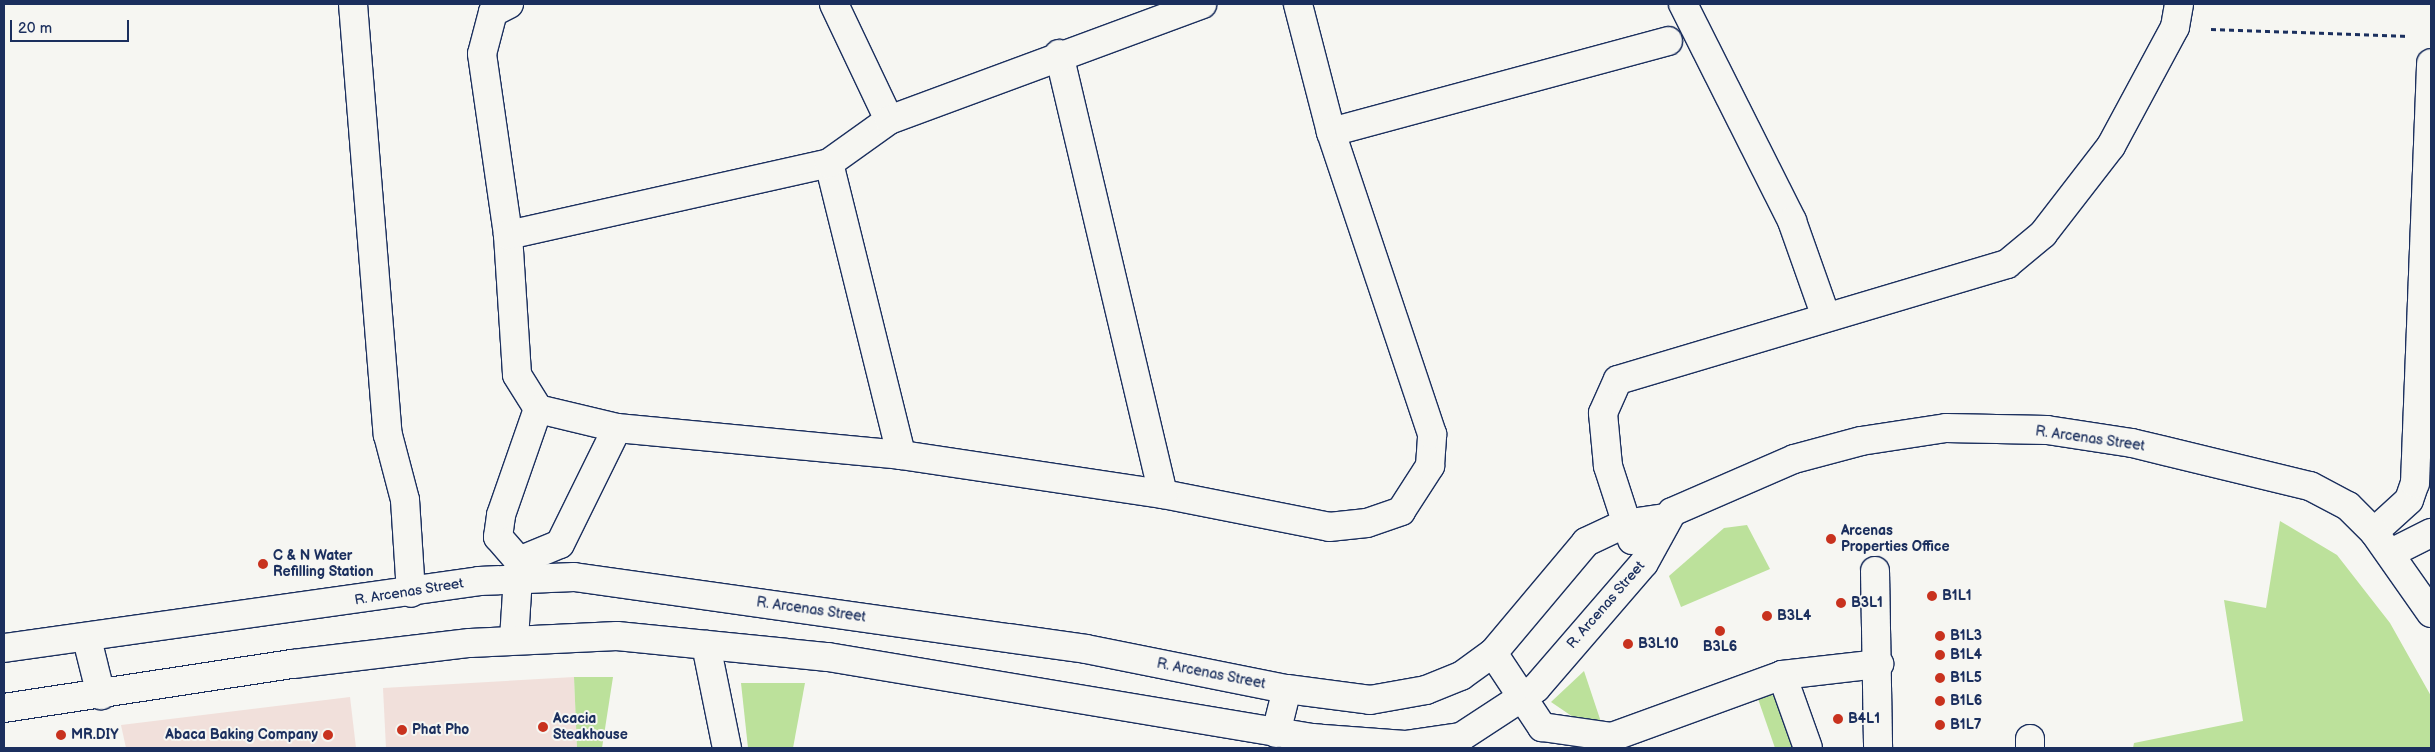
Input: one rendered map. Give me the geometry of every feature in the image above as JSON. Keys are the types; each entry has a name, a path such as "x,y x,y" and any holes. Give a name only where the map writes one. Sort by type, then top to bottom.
{"street":[{"path":"353,4 388,435 406,500 411,593"},
{"path":"509,4 493,12 482,54 508,235 518,375 538,409 616,428 901,455 1163,494 1312,525 1367,523 1401,511 1430,466 1432,434 1414,369 1331,132 1298,4"},
{"path":"834,4 889,120"},
{"path":"508,235 829,164 889,120 1059,54 1202,4"},
{"path":"1683,4 1792,221 1826,317"},
{"path":"1644,563 1624,524 1608,466 1603,413 1618,380 2007,264 2043,234 2077,194 2146,88 2177,16"},
{"path":"1331,132 1668,40"},
{"path":"1059,54 1163,494"},
{"path":"2374,532 2409,500 2414,482 2431,63"},
{"path":"829,164 901,455"},
{"path":"514,640 517,571 498,537 501,515 538,409"},
{"path":"517,571 560,544 616,428"},
{"name":"R. Arcenas Street","path":"4,647 87,640 411,593 479,581 517,571 574,577 1086,649 1287,689 1370,700 1426,690 1462,676 1493,653 1586,542 1624,524 1668,515 1794,459 1861,441 1946,428 2047,430 2132,443 2310,486 2348,506 2374,532 2410,543 2431,610"},
{"name":"R. Arcenas Street","path":"4,708 100,695 293,664 514,640 616,636 828,657 1081,696 1283,741 1405,745 1461,737 1521,701 1644,563 1668,515"},
{"path":"1875,572 1879,664 1878,748"},
{"path":"87,640 100,695"},
{"path":"706,645 727,748"},
{"path":"1493,653 1521,701 1542,727 1612,737 1782,675 1879,664"},
{"path":"1782,675 1808,748"},
{"path":"1283,741 1287,689"}],"path":[{"path":"2177,16 2412,36"}],"shaded area":[{"path":"574,677 577,748 386,748 383,688"},
{"path":"350,697 356,748 126,748 121,725"}],"green space":[{"path":"2280,521 2337,555 2390,623 2431,696 2431,748 2133,748 2134,743 2243,721 2224,600 2266,608"},
{"path":"1747,525 1770,569 1681,607 1669,576 1724,528"},
{"path":"1584,671 1601,722 1579,721 1551,702"},
{"path":"574,677 613,677 602,748 577,748"},
{"path":"741,683 805,683 793,748 748,748"},
{"path":"1770,694 1777,698 1800,748 1775,748 1757,696"}],"place":[{"name":"Arcenas Properties Office","path":"1831,539"},
{"name":"C & N Water Refilling Station","path":"263,564"},
{"name":"B1L1","path":"1932,596"},
{"name":"B3L1","path":"1841,603"},
{"name":"B3L4","path":"1767,616"},
{"name":"B3L6","path":"1720,631"},
{"name":"B1L3","path":"1940,636"},
{"name":"B3L10","path":"1628,644"},
{"name":"B1L4","path":"1940,655"},
{"name":"B1L5","path":"1940,678"},
{"name":"B1L6","path":"1940,701"},
{"name":"B4L1","path":"1838,719"},
{"name":"B1L7","path":"1940,725"},
{"name":"Acacia Steakhouse","path":"543,727"},
{"name":"Phat Pho","path":"402,730"},
{"name":"MR.DIY","path":"61,735"},
{"name":"Abaca Baking Company","path":"328,735"}]}
